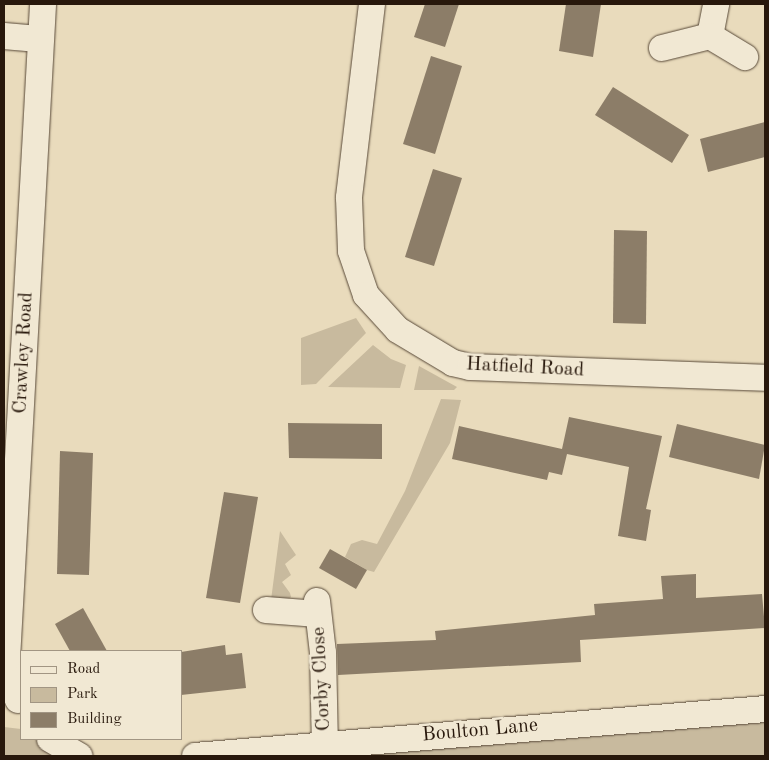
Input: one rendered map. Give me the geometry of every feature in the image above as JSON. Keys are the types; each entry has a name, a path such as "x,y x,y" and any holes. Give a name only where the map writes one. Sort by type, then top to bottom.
{"street":[{"name":"Crawley Road","path":"14,706 8,677 7,659 43,4"},
{"name":"Hatfield Road","path":"372,4 349,198 351,251 366,295 398,330 453,363 470,367 765,378"},
{"path":"710,36 716,4"},
{"path":"4,36 40,39"},
{"path":"662,48 710,36 746,57"},
{"name":"Corby Close","path":"266,610 318,608 323,653 325,745"},
{"name":"Boulton Lane","path":"195,756 296,752 325,745 765,709"},
{"path":"52,740 79,756"}],"green space":[{"path":"356,318 366,333 316,384 301,385 301,338"},
{"path":"373,345 391,359 406,365 400,388 328,387"},
{"path":"419,366 457,387 454,390 414,390"},
{"path":"441,399 461,400 450,443 374,572 367,570 345,557 351,544 362,540 377,544 405,491"},
{"path":"280,531 296,555 285,564 291,575 282,582 291,597 288,600 271,600"},
{"path":"765,718 765,756 339,756"},
{"path":"4,727 20,729 20,740 36,740 60,756 4,756"}],"building":[{"path":"425,4 459,4 445,47 414,37"},
{"path":"566,4 601,4 593,57 559,51"},
{"path":"431,56 462,66 435,154 403,144"},
{"path":"613,87 689,135 672,163 595,115"},
{"path":"765,122 765,157 708,172 700,139"},
{"path":"433,169 462,178 434,266 405,257"},
{"path":"614,230 647,231 646,324 613,323"},
{"path":"569,417 662,436 646,509 651,510 646,541 618,536 629,467 567,454 562,475 549,472 547,480 452,459 459,426 562,449"},
{"path":"288,423 382,424 382,459 289,458"},
{"path":"677,424 765,445 759,479 669,457"},
{"path":"60,451 93,453 89,575 57,574"},
{"path":"224,492 258,497 240,603 206,598"},
{"path":"330,549 367,570 356,589 319,568"},
{"path":"696,574 696,598 762,594 765,628 580,640 581,662 338,675 337,644 436,640 435,631 595,615 594,604 663,599 661,576"},
{"path":"83,608 106,650 69,650 55,624"},
{"path":"225,645 226,655 242,653 246,688 182,695 182,652"}]}
